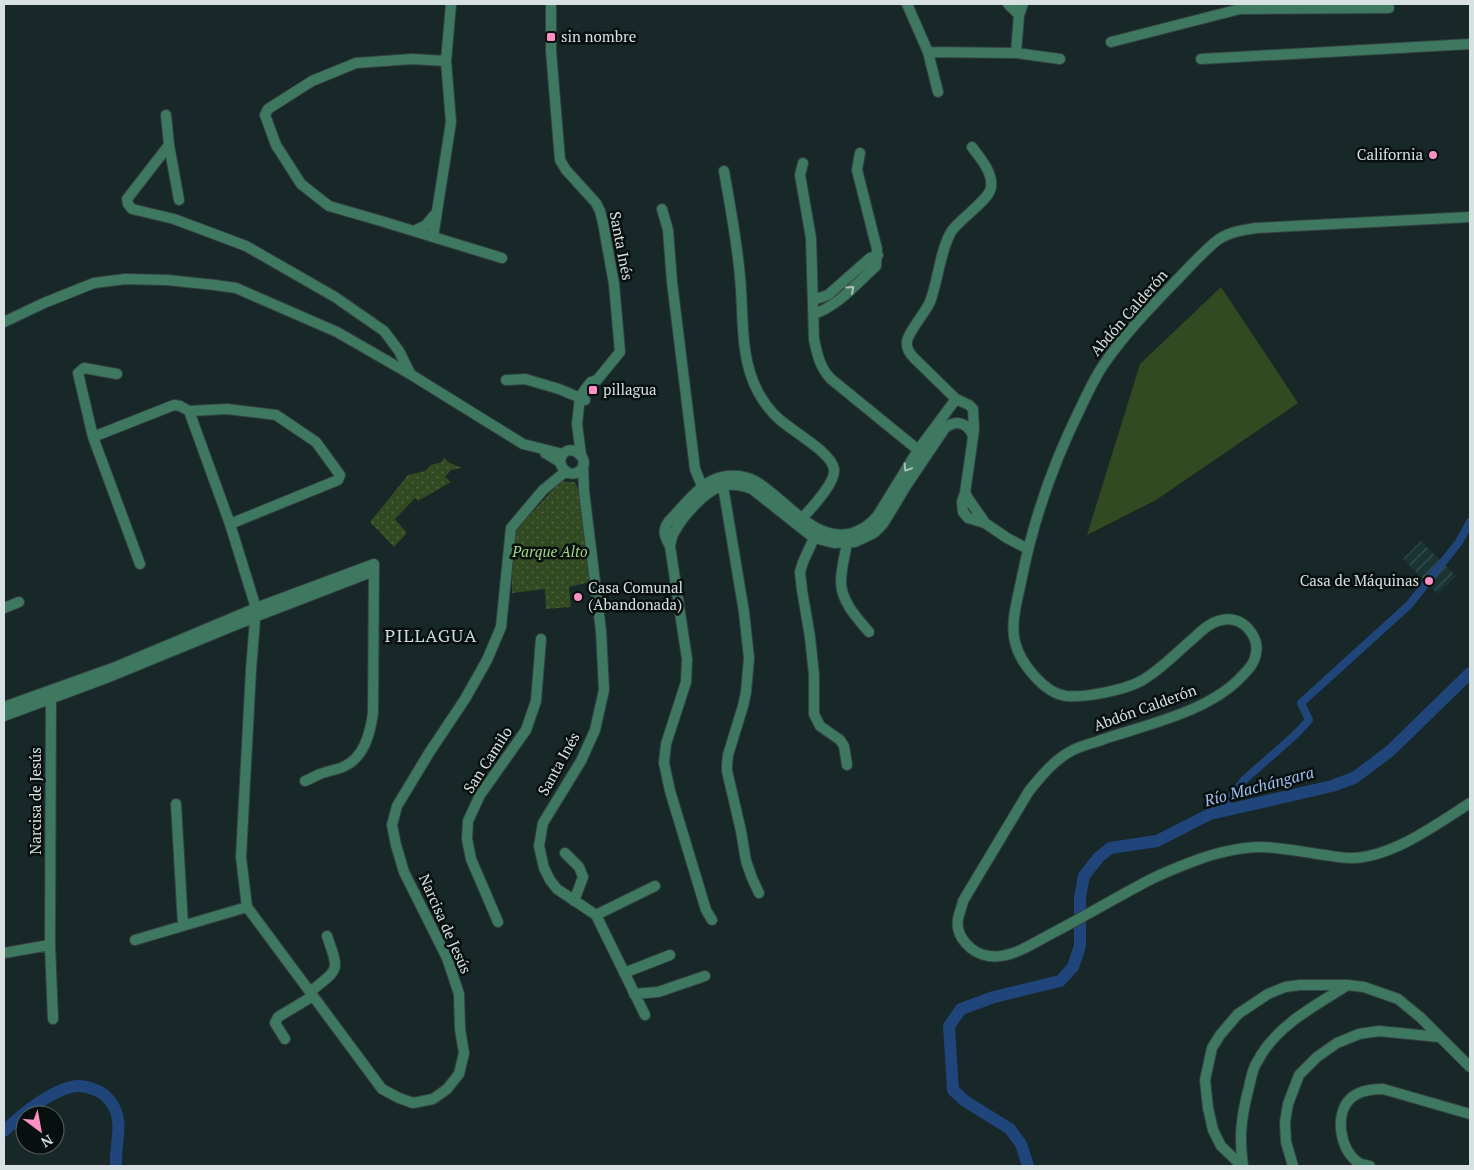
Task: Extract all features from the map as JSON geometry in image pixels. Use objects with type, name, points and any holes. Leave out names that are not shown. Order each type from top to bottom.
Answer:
[{"type":"street","points":[[433,237],[451,122],[446,61],[451,4]]},
{"type":"street","name":"Santa Inés","points":[[551,4],[551,51],[560,160],[566,170],[596,203],[604,223],[614,284],[620,352],[597,380],[591,382],[581,402],[577,424],[601,631],[604,690],[595,730],[581,761],[544,822],[538,846],[544,868],[557,889],[596,915]]},
{"type":"street","points":[[907,4],[928,52],[938,92]]},
{"type":"street","points":[[1008,4],[1019,15]]},
{"type":"street","points":[[1016,53],[1019,15],[1023,4]]},
{"type":"street","points":[[1111,42],[1240,6],[1389,8]]},
{"type":"street","points":[[1201,59],[1470,44]]},
{"type":"street","points":[[928,52],[1016,53],[1060,59]]},
{"type":"street","points":[[446,61],[412,59],[356,63],[312,81],[274,105],[265,115],[276,145],[301,184],[329,206],[502,258]]},
{"type":"street","points":[[166,115],[169,145],[179,200]]},
{"type":"street","points":[[169,145],[127,199],[132,209],[174,219],[246,246],[335,297],[384,331],[399,351],[410,374]]},
{"type":"street","points":[[972,147],[990,176],[992,187],[983,200],[959,221],[950,233],[930,302],[908,338],[909,352],[956,399],[973,409],[973,436],[962,502],[964,512],[968,518],[985,523],[1028,549]]},
{"type":"street","points":[[814,314],[834,304],[876,266],[878,255],[857,170],[860,153]]},
{"type":"street","points":[[803,163],[800,175],[811,238],[816,351],[825,372],[922,453]]},
{"type":"street","points":[[724,172],[738,251],[741,283],[741,317],[747,365],[758,392],[778,418],[828,457],[834,467],[830,483],[800,521]]},
{"type":"street","points":[[662,209],[668,230],[672,282],[695,469],[702,486]]},
{"type":"street","points":[[414,231],[426,225],[437,211]]},
{"type":"street","name":"Abdón Calderón","points":[[1470,217],[1256,228],[1232,233],[1218,240],[1162,296],[1115,350],[1095,378],[1069,430],[1050,479],[1028,549],[1014,620],[1015,642],[1020,654],[1041,684],[1064,696],[1114,690],[1140,681],[1163,665],[1210,624],[1223,620],[1235,620],[1255,637],[1257,645],[1256,655],[1250,667],[1236,684],[1220,695],[1183,713],[1074,749],[1042,774],[1029,790],[963,901],[958,920],[958,929],[961,936],[975,952],[1001,957],[1065,927],[1174,868],[1202,858],[1235,850],[1260,847],[1354,858],[1376,854],[1403,843],[1470,804]]},
{"type":"street","points":[[814,300],[828,295],[870,258],[878,255]]},
{"type":"street","points":[[4,322],[44,303],[94,283],[125,280],[167,280],[215,284],[236,288],[337,332],[410,374],[523,444],[538,449],[564,463],[576,473],[582,469],[582,460],[576,451],[564,463]]},
{"type":"street","points":[[117,374],[84,368],[78,372],[93,437],[140,564]]},
{"type":"street","points":[[506,380],[525,379],[559,389],[581,402]]},
{"type":"street","points":[[712,920],[703,901],[670,791],[664,763],[666,744],[686,682],[687,659],[670,546],[664,533],[666,525],[702,486],[719,478],[730,476],[744,477],[756,482],[800,521],[814,538],[834,543],[847,543],[867,538],[879,529],[922,453],[956,399]]},
{"type":"street","points":[[93,437],[174,405],[189,411],[227,410],[276,415],[316,442],[340,476],[338,480],[230,524]]},
{"type":"street","points":[[189,411],[230,524],[256,613]]},
{"type":"street","points":[[670,546],[676,529],[694,506],[715,489],[735,484],[752,490],[800,521],[819,530],[836,535],[846,535],[871,524],[922,453],[945,428],[951,424],[963,424],[973,436]]},
{"type":"street","name":"Santa Inés","points":[[564,463],[578,434]]},
{"type":"street","points":[[564,463],[584,491]]},
{"type":"street","name":"Narcisa de Jesús","points":[[256,613],[241,857],[247,907],[382,1089],[413,1103],[432,1099],[447,1089],[459,1074],[464,1053],[460,1029],[458,994],[446,958],[404,872],[392,825],[397,806],[465,699],[501,627],[512,528],[543,490],[550,477],[564,463]]},
{"type":"street","points":[[723,486],[744,612],[749,658],[745,699],[727,764],[746,861],[759,893]]},
{"type":"street","points":[[814,538],[800,572],[814,675],[814,714],[820,726],[840,740],[844,746],[847,766]]},
{"type":"street","points":[[847,543],[841,581],[842,593],[854,614],[869,632]]},
{"type":"street","points":[[4,716],[51,695],[256,613],[374,568],[373,713],[366,745],[344,767],[320,774],[305,781]]},
{"type":"street","points":[[4,608],[19,602]]},
{"type":"street","name":"San Camilo","points":[[498,922],[471,859],[467,839],[468,821],[480,795],[526,730],[536,701],[541,639]]},
{"type":"street","points":[[4,707],[51,695]]},
{"type":"street","name":"Narcisa de Jesús","points":[[51,695],[50,945],[53,1019]]},
{"type":"street","points":[[176,804],[183,925]]},
{"type":"street","points":[[565,853],[579,867],[583,877],[574,901]]},
{"type":"street","points":[[644,1015],[596,915],[655,886]]},
{"type":"street","points":[[135,940],[247,907]]},
{"type":"street","points":[[285,1039],[275,1022],[278,1017],[311,994],[333,973],[336,962],[327,936]]},
{"type":"street","points":[[4,953],[50,945]]},
{"type":"street","points":[[624,973],[670,955]]},
{"type":"street","points":[[634,994],[658,992],[705,976]]},
{"type":"street","points":[[1242,1166],[1221,1146],[1213,1130],[1205,1080],[1212,1048],[1220,1035],[1238,1014],[1268,994],[1285,987],[1300,984],[1347,985],[1364,987],[1398,999],[1420,1017],[1470,1067]]},
{"type":"street","points":[[1242,1166],[1240,1146],[1244,1105],[1254,1068],[1265,1049],[1293,1020],[1347,985]]},
{"type":"street","points":[[1293,1166],[1286,1142],[1285,1122],[1288,1104],[1299,1075],[1317,1057],[1337,1043],[1359,1034],[1379,1031],[1439,1037]]},
{"type":"street","points":[[1370,1166],[1359,1163],[1351,1156],[1341,1135],[1341,1121],[1345,1105],[1350,1098],[1360,1092],[1370,1089],[1382,1089],[1470,1114]]},
{"type":"shaded area","points":[[1421,541],[1456,576],[1438,594],[1403,559]]},
{"type":"green space","points":[[1221,287],[1298,403],[1156,500],[1087,535],[1140,364]]},
{"type":"green space","points":[[444,457],[448,462],[462,468],[451,470],[445,477],[451,482],[418,501],[415,498],[395,519],[407,533],[394,547],[370,522],[408,475],[425,471],[431,465],[442,462]]},
{"type":"green space","name":"Parque Alto","points":[[561,481],[575,482],[579,492],[590,582],[569,587],[571,607],[546,609],[545,589],[512,593],[512,566],[516,530]]},
{"type":"waterway","points":[[1220,812],[1244,780],[1295,735],[1309,720],[1301,703],[1409,605],[1459,542],[1470,522]]},
{"type":"waterway","name":"Río Machángara","points":[[1028,1166],[1021,1144],[1010,1129],[965,1101],[953,1090],[949,1026],[961,1009],[994,997],[1060,981],[1073,967],[1080,946],[1080,897],[1084,876],[1098,858],[1110,848],[1157,841],[1210,814],[1332,786],[1354,778],[1390,751],[1470,673]]},
{"type":"waterway","points":[[4,1131],[53,1094],[75,1086],[90,1088],[106,1097],[116,1112],[118,1125],[116,1166]]},
{"type":"place","name":"sin nombre","points":[[551,37]]},
{"type":"place","name":"California","points":[[1433,155]]},
{"type":"place","name":"pillagua","points":[[593,390]]},
{"type":"place","name":"Casa de Máquinas","points":[[1429,581]]},
{"type":"place","name":"Casa Comunal (Abandonada)","points":[[578,597]]},
{"type":"district","name":"PILLAGUA","points":[[431,636]]}]
